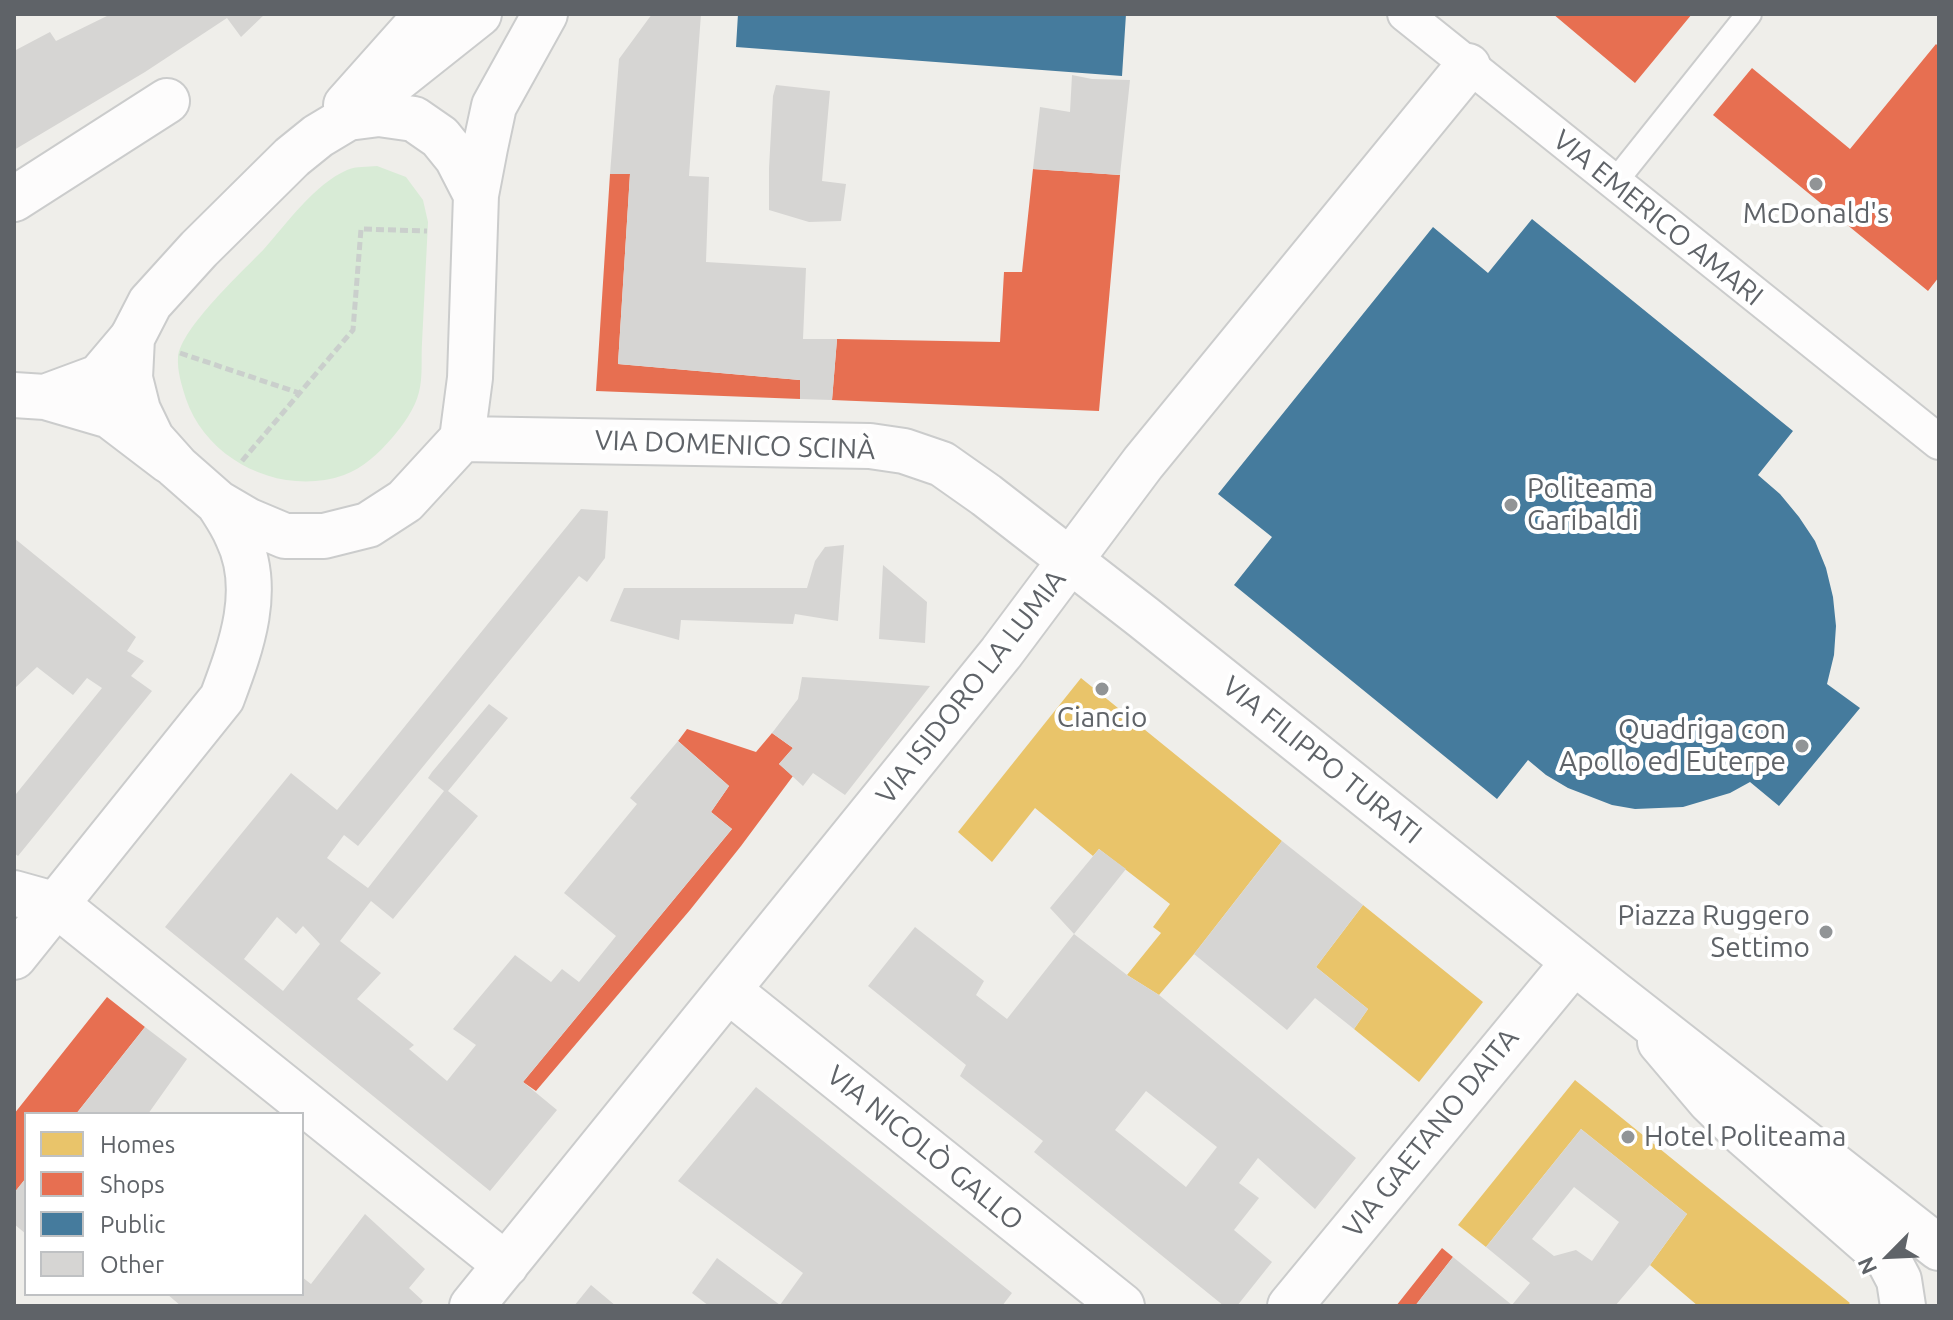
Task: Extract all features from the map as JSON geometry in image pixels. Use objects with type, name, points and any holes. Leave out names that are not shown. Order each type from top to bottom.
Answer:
[{"type":"street","points":[[333,127],[427,14]]},
{"type":"street","points":[[29,396],[99,377],[132,338],[150,303],[199,249],[292,157],[479,14]]},
{"type":"street","points":[[29,396],[110,416],[218,503],[247,520],[285,536],[324,536],[368,525],[405,501],[462,439],[470,378],[476,195],[494,106],[545,14]]},
{"type":"street","name":"VIA EMERICO AMARI","points":[[1405,14],[1939,442]]},
{"type":"street","name":"VIA ISIDORO LA LUMIA","points":[[472,1306],[1001,653],[1143,463],[1468,66]]},
{"type":"street","points":[[14,199],[167,101]]},
{"type":"street","points":[[333,127],[379,114],[414,119],[440,137],[457,158],[476,195]]},
{"type":"street","points":[[132,338],[130,378],[138,410],[152,439],[177,467]]},
{"type":"street","name":"VIA DOMENICO SCINÀ","points":[[462,439],[870,446],[904,451],[942,464],[1070,559]]},
{"type":"street","points":[[14,957],[222,698],[239,651],[249,607],[248,567],[238,537],[218,503]]},
{"type":"street","name":"VIA FILIPPO TURATI","points":[[1070,559],[1574,962]]},
{"type":"street","points":[[14,893],[57,905],[506,1265]]},
{"type":"street","points":[[1574,962],[1939,1248]]},
{"type":"street","name":"VIA GAETANO DAITA","points":[[1290,1306],[1574,962]]},
{"type":"street","name":"VIA NICOLÒ GALLO","points":[[728,990],[1122,1306]]},
{"type":"street","points":[[1637,1011],[1710,1101],[1764,1153],[1889,1261],[1899,1280],[1903,1306]]},
{"type":"lane","points":[[1614,183],[1749,14]]},
{"type":"path","points":[[242,461],[353,330],[361,229],[427,231]]},
{"type":"path","points":[[179,353],[299,393]]},
{"type":"green space","points":[[377,166],[406,177],[423,200],[428,222],[421,380],[415,405],[382,449],[351,472],[320,481],[272,477],[229,456],[196,421],[179,373],[178,357],[182,345],[214,300],[313,194],[347,170]]},
{"type":"building: Homes","points":[[1081,678],[1282,841],[1159,995],[1127,975],[1161,933],[1153,927],[1170,904],[1099,849],[1093,856],[1035,808],[992,862],[958,832]]},
{"type":"building: Homes","points":[[1363,905],[1483,1002],[1419,1082],[1354,1029],[1368,1009],[1316,967]]},
{"type":"building: Homes","points":[[1575,1080],[1850,1303],[1847,1306],[1698,1306],[1650,1265],[1687,1214],[1581,1129],[1486,1247],[1458,1225]]},
{"type":"building: Shops","points":[[1553,14],[1692,14],[1635,83]]},
{"type":"building: Shops","points":[[1936,44],[1939,47],[1939,277],[1928,291],[1713,115],[1752,68],[1850,149]]},
{"type":"building: Shops","points":[[1033,169],[1120,175],[1099,411],[832,400],[837,339],[1000,342],[1004,272],[1022,272]]},
{"type":"building: Shops","points":[[610,174],[630,174],[618,364],[800,380],[800,399],[596,391]]},
{"type":"building: Shops","points":[[687,729],[756,752],[772,733],[793,748],[779,764],[793,776],[690,910],[536,1091],[523,1082],[732,829],[711,812],[729,786],[678,741]]},
{"type":"building: Shops","points":[[107,997],[145,1027],[78,1112],[24,1112],[24,1180],[14,1193],[14,1114]]},
{"type":"building: Shops","points":[[1442,1248],[1453,1257],[1415,1306],[1396,1306]]},
{"type":"building: Public","points":[[738,14],[1126,14],[1122,76],[736,47]]},
{"type":"building: Public","name":"Politeama Garibaldi","points":[[1532,219],[1793,431],[1758,475],[1780,494],[1815,541],[1826,568],[1836,626],[1834,655],[1827,684],[1860,708],[1779,806],[1750,782],[1730,793],[1683,807],[1635,809],[1612,805],[1568,788],[1528,760],[1497,799],[1234,585],[1272,537],[1218,494],[1433,227],[1488,273]]},
{"type":"building: Other","points":[[111,14],[265,14],[241,37],[227,18],[145,72],[14,150],[14,51],[50,32],[56,41]]},
{"type":"building: Other","points":[[652,14],[701,14],[689,176],[709,177],[706,262],[806,268],[803,339],[837,339],[832,400],[800,399],[800,380],[618,364],[630,174],[610,174],[619,59]]},
{"type":"building: Other","points":[[1072,75],[1130,80],[1120,175],[1033,169],[1040,107],[1070,112]]},
{"type":"building: Other","points":[[776,85],[830,91],[822,181],[846,184],[841,221],[809,222],[769,210]]},
{"type":"building: Other","points":[[581,509],[608,511],[605,558],[587,582],[579,576],[358,846],[344,835],[327,858],[368,888],[444,791],[428,778],[432,772],[489,704],[508,718],[448,791],[478,816],[393,919],[371,901],[340,941],[381,973],[357,999],[414,1045],[409,1049],[447,1081],[476,1045],[453,1029],[515,955],[551,982],[562,969],[579,982],[616,936],[564,893],[637,804],[630,798],[678,741],[729,786],[711,812],[732,829],[523,1082],[557,1110],[490,1191],[165,927],[291,773],[337,810]],"holes":[[[277,917],[296,934],[303,926],[320,944],[283,991],[244,959]]]},
{"type":"building: Other","points":[[14,538],[136,637],[127,651],[144,661],[131,676],[152,691],[18,856],[14,853],[14,793],[102,688],[87,678],[73,695],[37,667],[14,689]]},
{"type":"building: Other","points":[[844,545],[838,621],[795,614],[793,624],[681,620],[679,640],[610,621],[624,588],[807,588],[815,561],[825,547]]},
{"type":"building: Other","points":[[883,565],[927,602],[925,643],[879,639]]},
{"type":"building: Other","points":[[802,677],[930,686],[845,795],[813,773],[803,786],[779,764],[793,748],[772,733],[798,699]]},
{"type":"building: Other","points":[[1282,841],[1363,905],[1316,967],[1368,1009],[1354,1029],[1315,998],[1287,1030],[1194,954]]},
{"type":"building: Other","points":[[1099,849],[1126,869],[1074,934],[1050,908]]},
{"type":"building: Other","points":[[915,927],[984,981],[976,995],[1007,1019],[1074,934],[1127,975],[1159,995],[1356,1158],[1315,1209],[1258,1158],[1239,1183],[1259,1198],[1234,1230],[1272,1262],[1237,1306],[1224,1306],[1034,1152],[1043,1141],[960,1076],[966,1065],[868,986]],"holes":[[[1146,1091],[1217,1147],[1186,1187],[1115,1130]]]},
{"type":"building: Other","points":[[145,1027],[187,1059],[149,1112],[78,1112]]},
{"type":"building: Other","points":[[756,1087],[1012,1293],[1002,1306],[709,1306],[692,1293],[717,1258],[780,1305],[803,1273],[678,1181]]},
{"type":"building: Other","points":[[1581,1129],[1687,1214],[1615,1306],[1415,1306],[1453,1257],[1512,1305],[1530,1283],[1486,1247]],"holes":[[[1574,1187],[1619,1222],[1592,1261],[1576,1250],[1554,1256],[1532,1239]]]},
{"type":"building: Other","points":[[24,1180],[24,1232],[14,1224],[14,1193]]},
{"type":"building: Other","points":[[365,1214],[425,1269],[409,1288],[423,1301],[419,1306],[181,1306],[169,1296],[304,1296],[304,1279],[311,1284]]},
{"type":"building: Other","points":[[591,1285],[616,1306],[574,1306]]},
{"type":"place","name":"McDonald's","points":[[1816,184]]},
{"type":"place","name":"Politeama Garibaldi","points":[[1511,505]]},
{"type":"place","name":"Ciancio","points":[[1102,689]]},
{"type":"place","name":"Quadriga con Apollo ed Euterpe","points":[[1802,746]]},
{"type":"place","name":"Piazza Ruggero Settimo","points":[[1826,932]]},
{"type":"place","name":"Hotel Politeama","points":[[1628,1137]]}]
